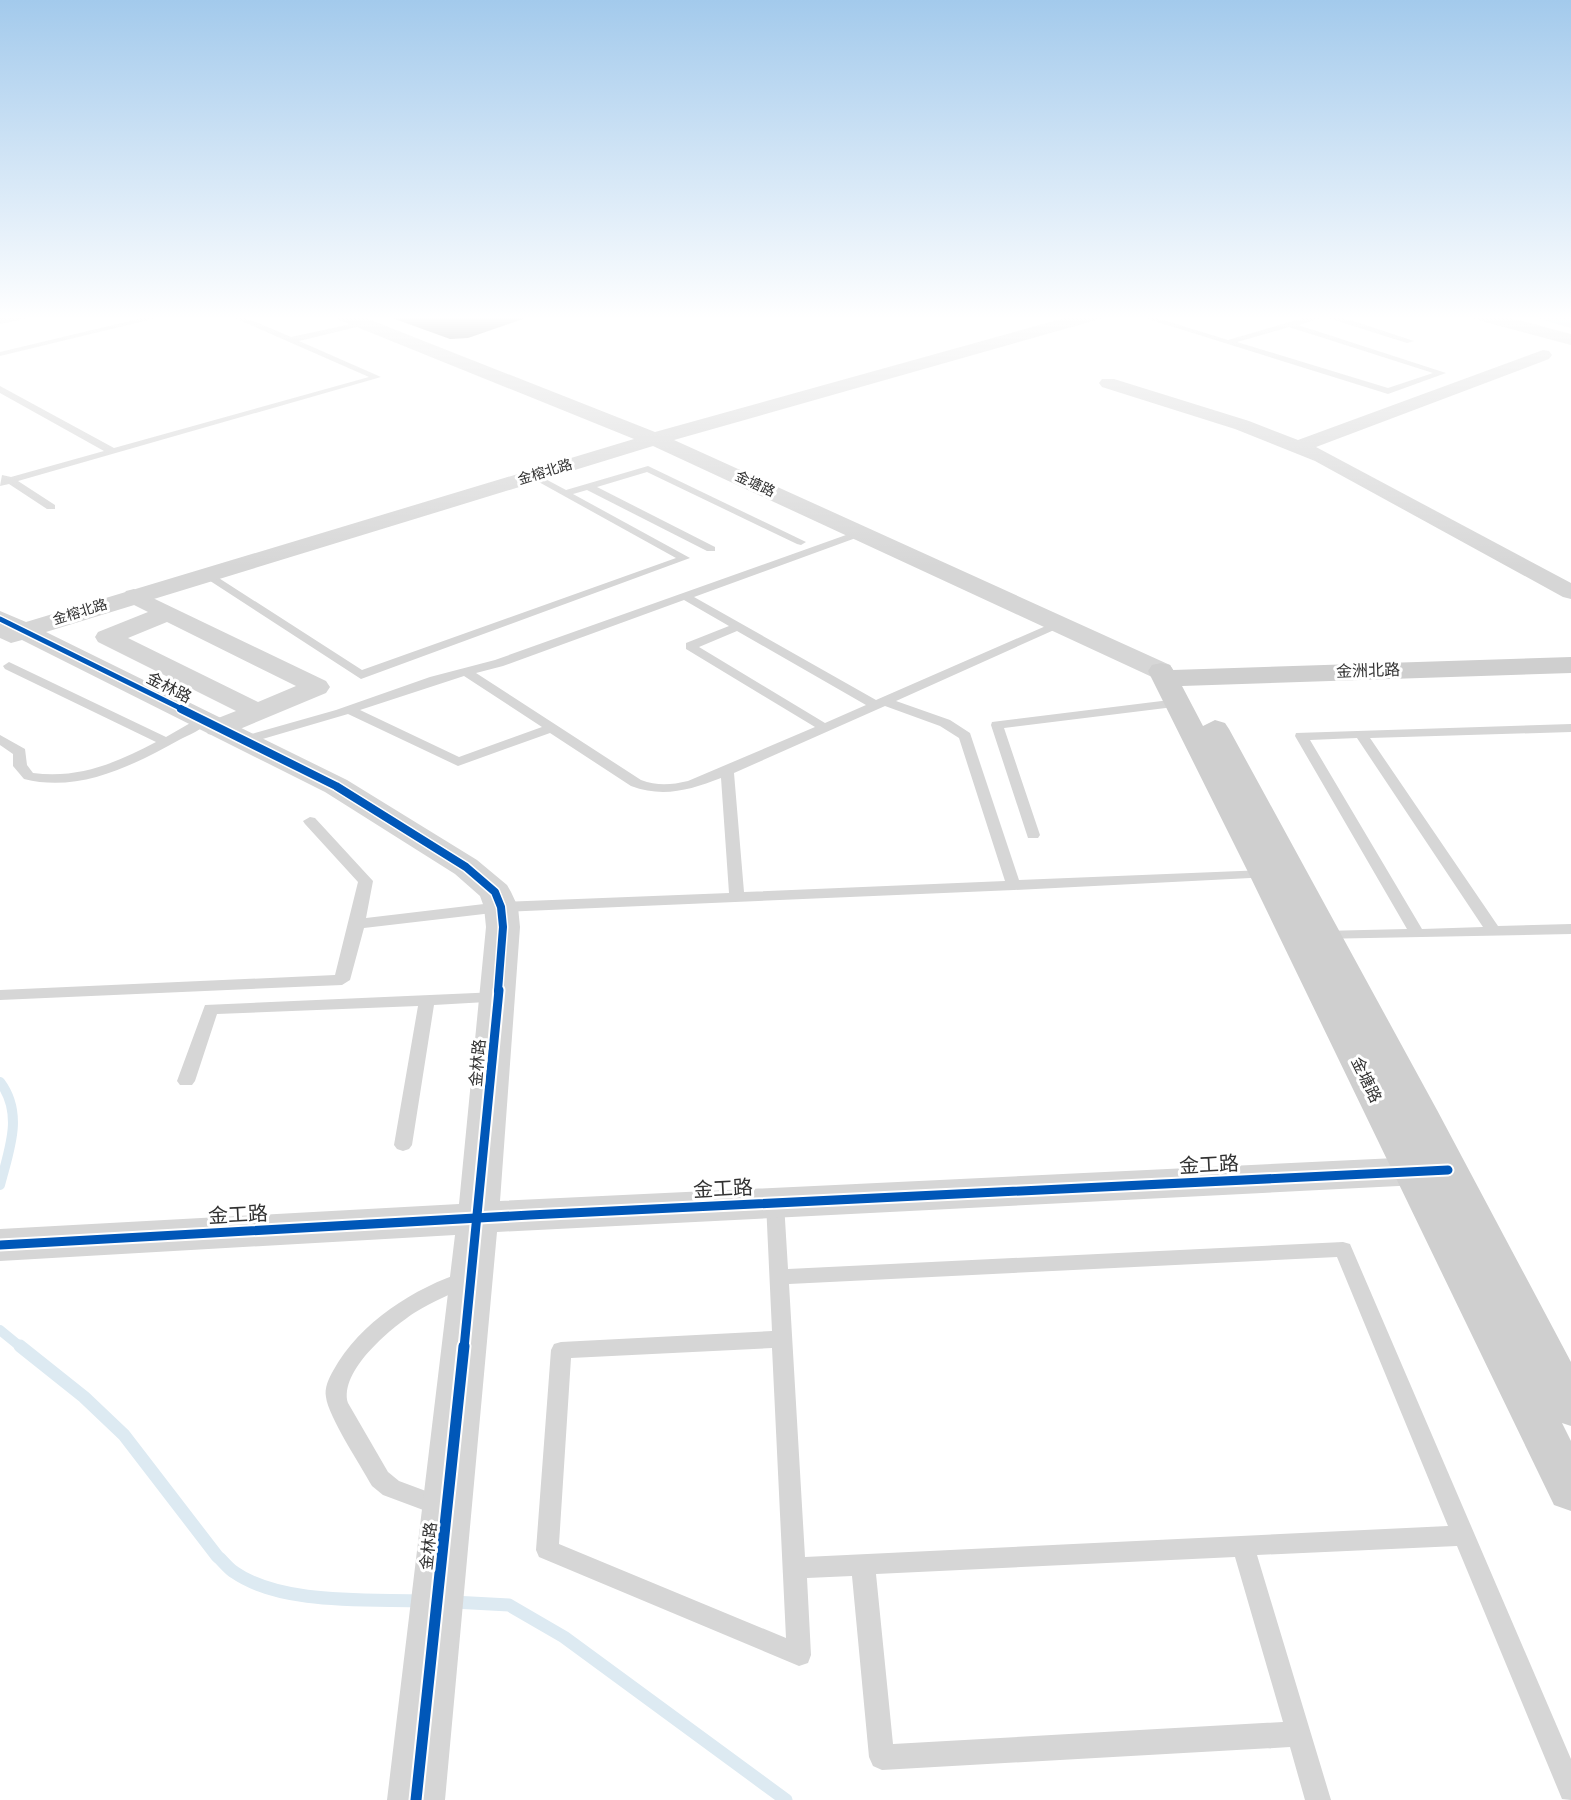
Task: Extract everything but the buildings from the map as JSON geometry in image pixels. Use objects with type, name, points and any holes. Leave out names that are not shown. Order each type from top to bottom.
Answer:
[{"type":"main road","name":"金洲北路","points":[[1173,684],[1571,665]]},
{"type":"main road","name":"金洲北路","points":[[1173,684],[1571,675]]},
{"type":"main road","name":"金塘路","points":[[1173,684],[1265,874],[1310,936]]},
{"type":"main road","name":"金塘路","points":[[1173,684],[1310,936],[1430,1171],[1571,1490]]},
{"type":"main road","name":"金塘路","points":[[1430,1171],[1571,1407]]},
{"type":"street","name":"金塘路","points":[[554,399],[654,439],[1059,624],[1173,684]]},
{"type":"street","name":"金榕北路","points":[[8,630],[207,575],[654,439],[796,399]]},
{"type":"street","points":[[1158,399],[1299,447],[1343,466],[1571,592]]},
{"type":"street","points":[[1299,447],[1426,399]]},
{"type":"street","points":[[134,596],[317,687],[231,725],[107,637],[168,613]]},
{"type":"street","name":"金林路","points":[[8,630],[231,725],[336,786],[466,867],[495,892],[501,908],[503,927],[498,997],[477,1218],[416,1800]]},
{"type":"street","name":"金工路","points":[[11,1244],[477,1218],[1430,1171]]},
{"type":"lane","points":[[18,399],[112,452]]},
{"type":"lane","points":[[0,483],[299,399]]},
{"type":"lane","points":[[565,493],[636,471],[652,470],[801,542]]},
{"type":"lane","points":[[0,474],[51,507]]},
{"type":"lane","points":[[207,575],[361,675],[685,558],[533,476]]},
{"type":"lane","points":[[588,486],[711,549]]},
{"type":"lane","points":[[0,739],[20,752],[20,766],[29,776],[49,779],[80,777],[110,768],[166,742],[231,725],[349,710],[434,680],[499,663],[860,533]]},
{"type":"lane","points":[[684,596],[880,703],[945,723],[965,736],[1014,886]]},
{"type":"lane","points":[[466,672],[645,788],[673,790],[727,771],[1059,624]]},
{"type":"lane","points":[[738,627],[690,646],[825,728]]},
{"type":"lane","points":[[9,666],[166,742]]},
{"type":"lane","points":[[1033,835],[997,725],[1173,684]]},
{"type":"lane","points":[[349,710],[458,762],[551,728]]},
{"type":"lane","points":[[1418,933],[1300,736],[1571,728]]},
{"type":"lane","points":[[1361,734],[1493,931]]},
{"type":"lane","points":[[727,771],[736,898]]},
{"type":"lane","points":[[0,995],[342,980],[366,881],[310,821]]},
{"type":"lane","points":[[357,924],[501,908],[1265,874]]},
{"type":"lane","points":[[1310,936],[1571,929]]},
{"type":"lane","points":[[186,1081],[211,1009],[498,997]]},
{"type":"lane","points":[[403,1145],[427,1000]]},
{"type":"lane","points":[[775,1203],[799,1655],[547,1550],[561,1350],[782,1339]]},
{"type":"lane","points":[[778,1277],[1343,1249],[1571,1790]]},
{"type":"lane","points":[[446,1513],[391,1488],[380,1479],[338,1404],[335,1393],[346,1367],[386,1324],[420,1300],[471,1277]]},
{"type":"lane","points":[[794,1568],[1464,1535]]},
{"type":"lane","points":[[1243,1546],[1318,1800]]},
{"type":"lane","points":[[863,1565],[882,1757],[1298,1734]]},
{"type":"waterway","points":[[0,1082],[7,1094],[13,1119],[10,1145],[0,1185]]},
{"type":"waterway","points":[[0,1330],[22,1348]]},
{"type":"waterway","points":[[20,1346],[84,1397],[124,1435],[217,1556],[234,1572],[253,1583],[300,1595],[351,1600],[422,1601]]},
{"type":"waterway","points":[[453,1602],[509,1605],[564,1637],[786,1800]]},
{"type":"cycle path","points":[[0,619],[336,786],[466,867],[495,892],[501,907],[503,927],[498,997],[478,1218],[416,1800]]},
{"type":"cycle path","points":[[0,1245],[530,1215],[1448,1170]]}]
